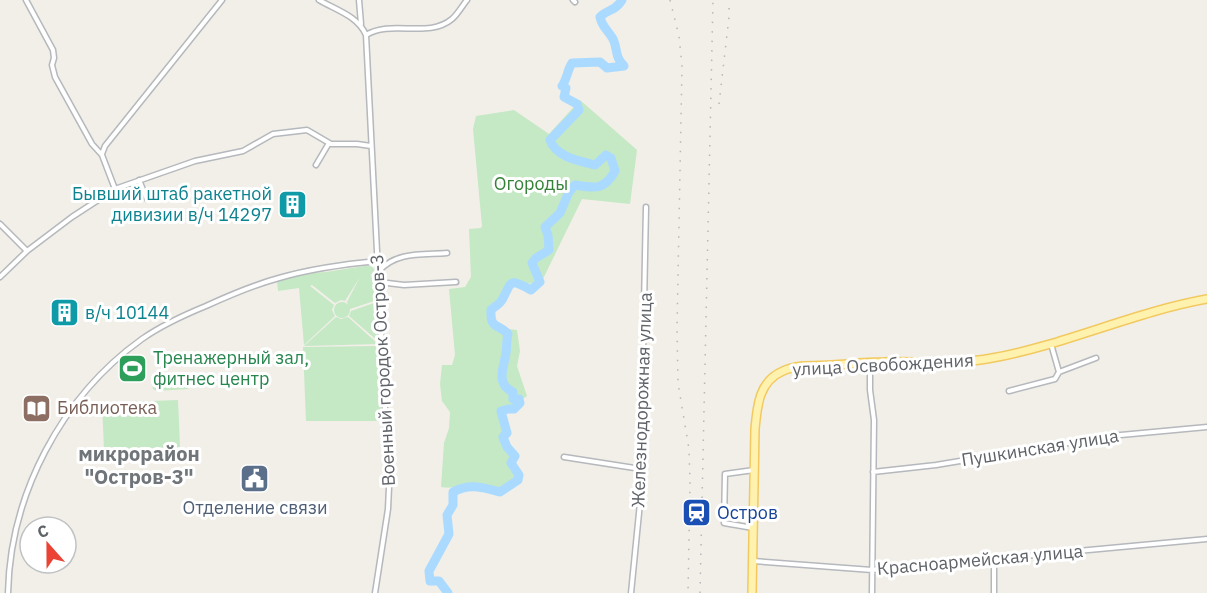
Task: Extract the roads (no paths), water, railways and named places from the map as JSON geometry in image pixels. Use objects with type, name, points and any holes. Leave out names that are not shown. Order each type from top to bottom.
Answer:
[{"type":"main road","name":"улица Освобождения","points":[[752,593],[755,429],[758,402],[772,376],[790,368],[870,362],[990,359],[1051,344],[1174,306],[1207,299]]},
{"type":"street","points":[[26,0],[53,50],[52,65],[63,95],[92,144],[102,155],[115,189]]},
{"type":"street","points":[[102,155],[105,146],[222,0]]},
{"type":"street","points":[[319,0],[362,24]]},
{"type":"street","name":"Военный городок Остров-3","points":[[359,0],[366,35],[389,487],[388,509],[375,593]]},
{"type":"street","points":[[366,35],[389,29],[436,27],[452,19],[466,0]]},
{"type":"street","points":[[0,277],[27,251],[72,217],[115,189],[139,180],[195,161],[243,151],[273,134],[307,130],[329,143],[371,146]]},
{"type":"street","points":[[315,165],[329,143]]},
{"type":"street","points":[[139,180],[147,200]]},
{"type":"street","name":"Железнодорожная улица","points":[[631,593],[641,469],[646,207]]},
{"type":"street","points":[[0,224],[27,251]]},
{"type":"street","points":[[378,271],[384,264],[402,256],[447,253]]},
{"type":"street","points":[[8,593],[11,549],[17,519],[38,466],[73,407],[118,360],[141,340],[168,322],[249,287],[280,277],[378,261]]},
{"type":"street","points":[[379,282],[387,281],[392,285],[456,282]]},
{"type":"street","points":[[1051,344],[1059,372]]},
{"type":"street","points":[[1009,392],[1055,379],[1059,372],[1096,358]]},
{"type":"street","points":[[870,362],[870,390],[874,420],[872,593]]},
{"type":"street","name":"Пушкинская улица","points":[[873,472],[936,465],[1110,436],[1207,427]]},
{"type":"street","points":[[564,457],[641,469]]},
{"type":"street","points":[[753,528],[724,523],[725,474],[754,470]]},
{"type":"street","name":"Красноармейская улица","points":[[753,561],[872,570],[1207,539]]},
{"type":"street","points":[[994,560],[994,593]]},
{"type":"waterway","points":[[448,593],[439,581],[430,581],[429,571],[449,534],[447,515],[453,505],[453,492],[470,487],[481,487],[500,492],[518,480],[519,475],[511,463],[515,456],[507,447],[503,437],[507,433],[501,411],[514,409],[520,403],[519,399],[513,399],[513,392],[507,389],[502,380],[508,334],[493,323],[491,310],[501,301],[512,283],[531,290],[540,282],[532,263],[549,250],[545,227],[560,213],[569,192],[575,185],[598,187],[607,182],[615,171],[611,158],[606,155],[595,165],[582,162],[557,151],[550,140],[579,110],[577,104],[564,97],[566,88],[562,86],[572,63],[600,62],[607,68],[624,66],[619,59],[613,39],[600,17],[617,7],[622,0]]},
{"type":"railway","points":[[670,0],[679,36],[682,66],[677,329],[678,383],[689,449],[688,593]]},
{"type":"railway","points":[[700,593],[713,0]]},
{"type":"railway","points":[[719,104],[729,0]]},
{"type":"place","name":"Бывший штаб ракетной дивизии в/ч 14297","points":[[293,204]]},
{"type":"place","name":"в/ч 10144","points":[[64,313]]},
{"type":"place","name":"Тренажерный зал, фитнес центр","points":[[132,368]]},
{"type":"place","name":"Библиотека","points":[[36,408]]},
{"type":"place","name":"Отделение связи","points":[[255,479]]},
{"type":"place","name":"Остров","points":[[696,513]]},
{"type":"district","name":"микрорайон \"Остров-3\"","points":[[139,466]]},
{"type":"park label","name":"Огороды","points":[[531,184]]}]
